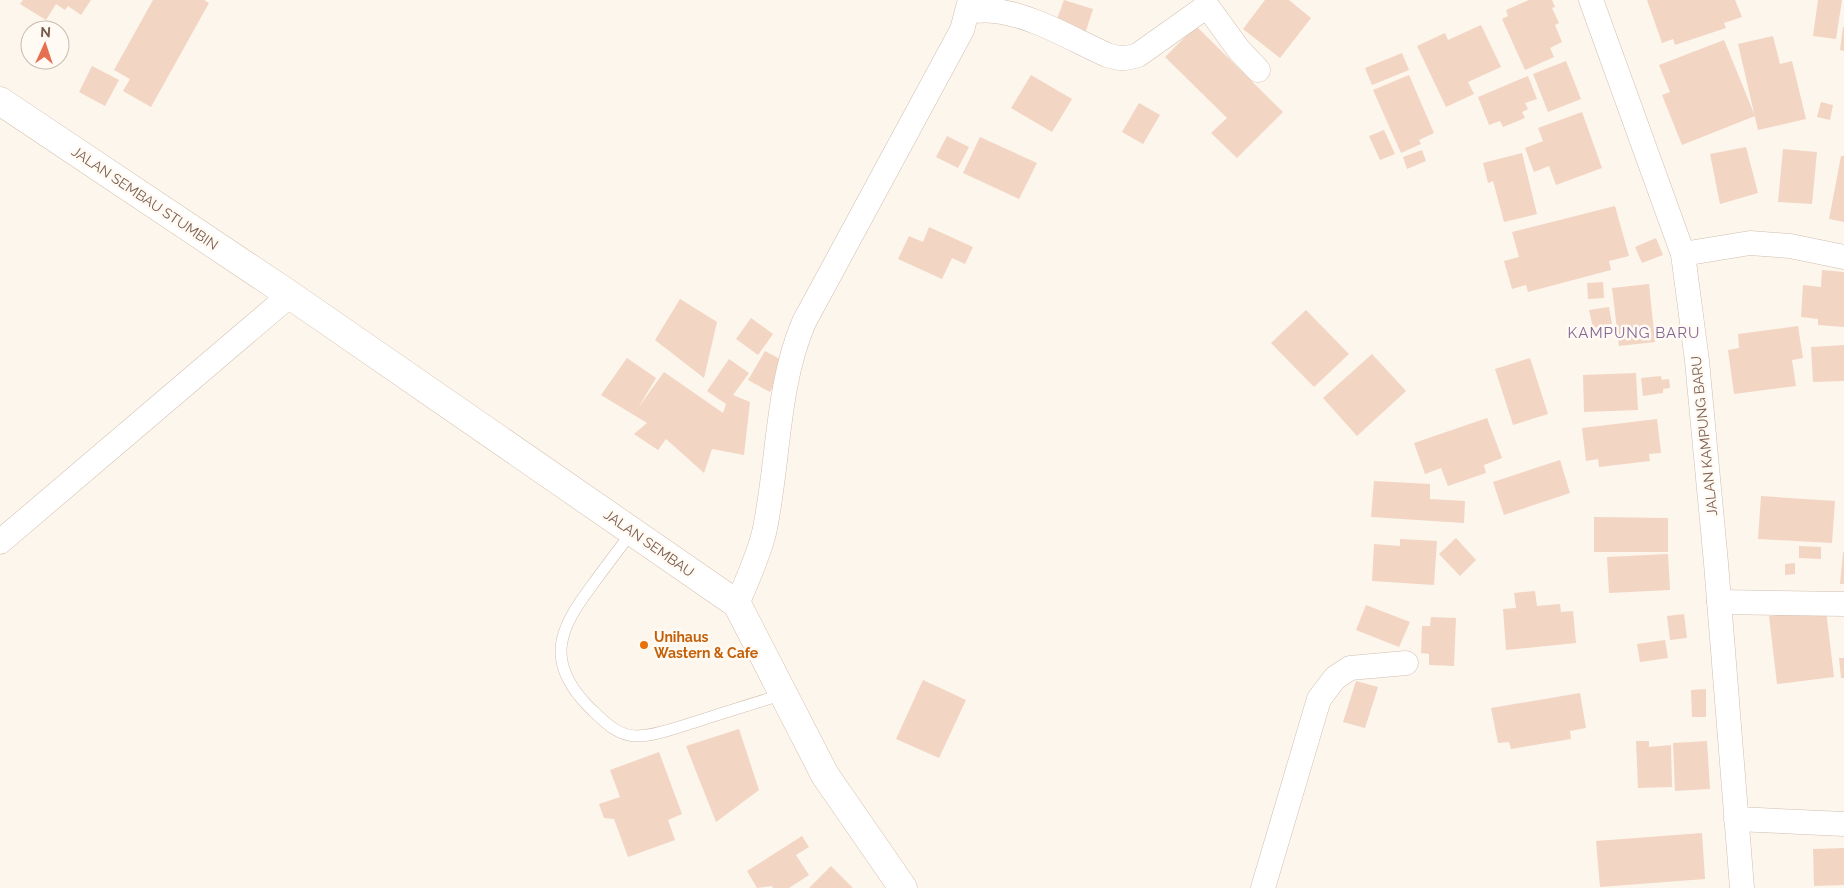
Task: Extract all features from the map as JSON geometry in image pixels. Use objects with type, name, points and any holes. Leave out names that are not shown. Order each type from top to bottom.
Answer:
[{"type":"main road","name":"JALAN SEMBAU STUMBIN","points":[[0,101],[290,295]]},
{"type":"main road","name":"JALAN SEMBAU","points":[[290,295],[737,604],[825,775],[904,888]]},
{"type":"street","name":"JALAN KAMPUNG BARU","points":[[1591,0],[1683,254],[1697,360],[1742,888]]},
{"type":"street","points":[[737,604],[764,534],[779,426],[796,339],[962,30],[969,6],[1010,14],[1034,22],[1118,59],[1138,55],[1204,3],[1238,50],[1258,70]]},
{"type":"street","points":[[1683,254],[1750,243],[1790,246],[1844,257]]},
{"type":"street","points":[[0,542],[290,295]]},
{"type":"street","points":[[1719,602],[1844,604]]},
{"type":"street","points":[[1263,888],[1320,699],[1335,678],[1350,668],[1406,663]]},
{"type":"street","points":[[1736,819],[1844,824]]},
{"type":"lane","points":[[632,532],[574,609],[565,629],[561,643],[561,660],[566,676],[578,696],[606,724],[620,733],[636,736],[663,732],[783,694]]},
{"type":"building","points":[[23,0],[91,0],[81,15],[68,6],[65,10],[56,4],[46,20],[20,4]]},
{"type":"building","points":[[153,0],[204,0],[209,3],[151,107],[123,91],[130,79],[114,70]]},
{"type":"building","points":[[1064,0],[1093,9],[1084,37],[1054,27]]},
{"type":"building","points":[[1265,0],[1289,0],[1311,18],[1280,58],[1243,29]]},
{"type":"building","points":[[1529,0],[1552,0],[1555,7],[1552,8],[1559,23],[1555,25],[1562,42],[1550,48],[1554,57],[1525,70],[1502,19],[1508,16],[1506,10]]},
{"type":"building","points":[[1647,0],[1735,0],[1742,17],[1724,23],[1726,28],[1675,45],[1673,39],[1662,43]]},
{"type":"building","points":[[1818,0],[1842,0],[1836,39],[1813,36]]},
{"type":"building","points":[[1481,25],[1501,67],[1468,82],[1474,94],[1446,107],[1417,46],[1445,33],[1448,40]]},
{"type":"building","points":[[1196,26],[1283,112],[1237,158],[1211,133],[1227,118],[1165,57]]},
{"type":"building","points":[[1844,27],[1844,51],[1840,50]]},
{"type":"building","points":[[1773,36],[1780,64],[1792,61],[1806,119],[1758,130],[1738,44]]},
{"type":"building","points":[[1724,40],[1755,116],[1682,145],[1662,95],[1670,92],[1659,65]]},
{"type":"building","points":[[1402,53],[1409,70],[1372,85],[1365,68]]},
{"type":"building","points":[[1566,61],[1581,99],[1548,112],[1533,74]]},
{"type":"building","points":[[92,66],[119,80],[105,106],[79,92]]},
{"type":"building","points":[[1031,75],[1072,99],[1052,132],[1011,108]]},
{"type":"building","points":[[1409,75],[1434,133],[1419,140],[1421,144],[1401,153],[1373,90]]},
{"type":"building","points":[[1528,76],[1537,99],[1525,103],[1528,109],[1522,112],[1525,118],[1503,127],[1500,121],[1489,125],[1478,97]]},
{"type":"building","points":[[1821,102],[1833,105],[1830,120],[1817,117]]},
{"type":"building","points":[[1139,103],[1160,115],[1143,144],[1122,132]]},
{"type":"building","points":[[1582,112],[1602,168],[1556,185],[1549,166],[1534,172],[1525,148],[1543,141],[1538,128]]},
{"type":"building","points":[[1384,130],[1395,154],[1380,160],[1369,136]]},
{"type":"building","points":[[947,136],[969,147],[958,168],[936,157]]},
{"type":"building","points":[[980,137],[1037,163],[1019,199],[963,173]]},
{"type":"building","points":[[1746,147],[1758,193],[1720,204],[1710,154]]},
{"type":"building","points":[[1783,149],[1817,152],[1812,204],[1778,202]]},
{"type":"building","points":[[1422,150],[1426,161],[1407,169],[1403,157]]},
{"type":"building","points":[[1522,153],[1537,214],[1504,222],[1493,181],[1488,183],[1483,163]]},
{"type":"building","points":[[1841,156],[1844,156],[1844,222],[1829,219]]},
{"type":"building","points":[[1615,206],[1629,256],[1609,261],[1611,270],[1528,292],[1526,285],[1512,289],[1504,261],[1519,257],[1512,232]]},
{"type":"building","points":[[929,227],[973,247],[965,264],[952,258],[942,279],[898,259],[909,236],[923,242]]},
{"type":"building","points":[[1656,238],[1663,255],[1642,263],[1635,247]]},
{"type":"building","points":[[1822,270],[1844,272],[1844,327],[1818,325],[1818,319],[1801,317],[1803,285],[1821,287]]},
{"type":"building","points":[[1603,282],[1604,298],[1588,299],[1587,283]]},
{"type":"building","points":[[1649,284],[1655,342],[1619,346],[1612,288]]},
{"type":"building","points":[[680,299],[717,322],[704,378],[655,340]]},
{"type":"building","points":[[1609,307],[1612,324],[1593,328],[1589,310]]},
{"type":"building","points":[[1306,310],[1349,354],[1314,387],[1271,343]]},
{"type":"building","points":[[751,318],[773,334],[758,355],[736,339]]},
{"type":"building","points":[[1798,326],[1803,358],[1792,360],[1796,386],[1734,394],[1728,350],[1739,348],[1738,334]]},
{"type":"building","points":[[1844,345],[1844,381],[1813,382],[1811,347]]},
{"type":"building","points":[[765,351],[787,363],[770,392],[748,380]]},
{"type":"building","points":[[1372,354],[1406,391],[1357,436],[1323,398]]},
{"type":"building","points":[[627,358],[656,378],[638,408],[664,372],[723,413],[726,404],[707,391],[729,359],[749,373],[733,395],[750,402],[744,455],[712,449],[704,473],[666,439],[658,450],[634,434],[647,423],[601,395]]},
{"type":"building","points":[[1530,358],[1548,414],[1513,425],[1495,369]]},
{"type":"building","points":[[1636,373],[1638,410],[1584,412],[1583,375]]},
{"type":"building","points":[[1661,376],[1662,380],[1669,379],[1670,388],[1663,389],[1663,393],[1643,396],[1641,378]]},
{"type":"building","points":[[1487,418],[1502,458],[1484,465],[1486,473],[1448,486],[1441,468],[1425,474],[1414,443]]},
{"type":"building","points":[[1657,419],[1661,453],[1649,454],[1650,461],[1599,467],[1598,459],[1586,461],[1582,428]]},
{"type":"building","points":[[1560,460],[1570,493],[1504,515],[1493,482]]},
{"type":"building","points":[[1374,481],[1430,484],[1430,499],[1465,501],[1464,523],[1371,517]]},
{"type":"building","points":[[1761,496],[1835,501],[1832,543],[1758,539]]},
{"type":"building","points":[[1594,517],[1668,518],[1668,552],[1594,552]]},
{"type":"building","points":[[1456,538],[1476,560],[1460,576],[1439,554]]},
{"type":"building","points":[[1400,539],[1437,541],[1434,585],[1372,581],[1374,544],[1400,546]]},
{"type":"building","points":[[1799,546],[1821,547],[1821,559],[1799,558]]},
{"type":"building","points":[[1843,552],[1844,584],[1840,584]]},
{"type":"building","points":[[1668,554],[1670,590],[1609,593],[1607,557]]},
{"type":"building","points":[[1795,563],[1795,574],[1785,575],[1785,564]]},
{"type":"building","points":[[1535,591],[1537,606],[1560,604],[1561,612],[1573,611],[1576,643],[1506,650],[1503,609],[1516,608],[1514,593]]},
{"type":"building","points":[[1366,605],[1410,622],[1399,647],[1356,630]]},
{"type":"building","points":[[1826,610],[1834,677],[1777,684],[1769,616]]},
{"type":"building","points":[[1684,614],[1687,638],[1670,640],[1667,616]]},
{"type":"building","points":[[1431,617],[1456,618],[1454,666],[1429,665],[1429,654],[1421,653],[1422,626],[1430,626]]},
{"type":"building","points":[[1665,640],[1668,658],[1640,662],[1637,644]]},
{"type":"building","points":[[1839,658],[1844,658],[1844,678],[1841,678]]},
{"type":"building","points":[[923,680],[966,700],[939,758],[896,739]]},
{"type":"building","points":[[1356,681],[1378,687],[1365,728],[1343,722]]},
{"type":"building","points":[[1706,689],[1706,717],[1692,717],[1691,690]]},
{"type":"building","points":[[1580,693],[1586,728],[1570,731],[1571,739],[1511,749],[1509,742],[1498,743],[1491,708]]},
{"type":"building","points":[[739,729],[759,790],[716,822],[686,746]]},
{"type":"building","points":[[1636,741],[1649,741],[1649,747],[1671,745],[1672,787],[1638,788]]},
{"type":"building","points":[[1707,741],[1710,789],[1675,791],[1673,743]]},
{"type":"building","points":[[659,752],[682,814],[668,820],[675,840],[628,857],[614,819],[604,818],[599,804],[620,797],[610,770]]},
{"type":"building","points":[[1702,833],[1705,879],[1600,887],[1596,841]]},
{"type":"building","points":[[802,836],[809,847],[796,855],[809,875],[789,888],[773,888],[772,886],[757,888],[747,871]]},
{"type":"building","points":[[1844,848],[1844,885],[1814,886],[1813,849]]},
{"type":"building","points":[[831,866],[853,888],[809,888]]},
{"type":"place","name":"Unihaus Wastern & Cafe","points":[[644,645]]},
{"type":"district","name":"KAMPUNG BARU","points":[[1634,333]]}]
